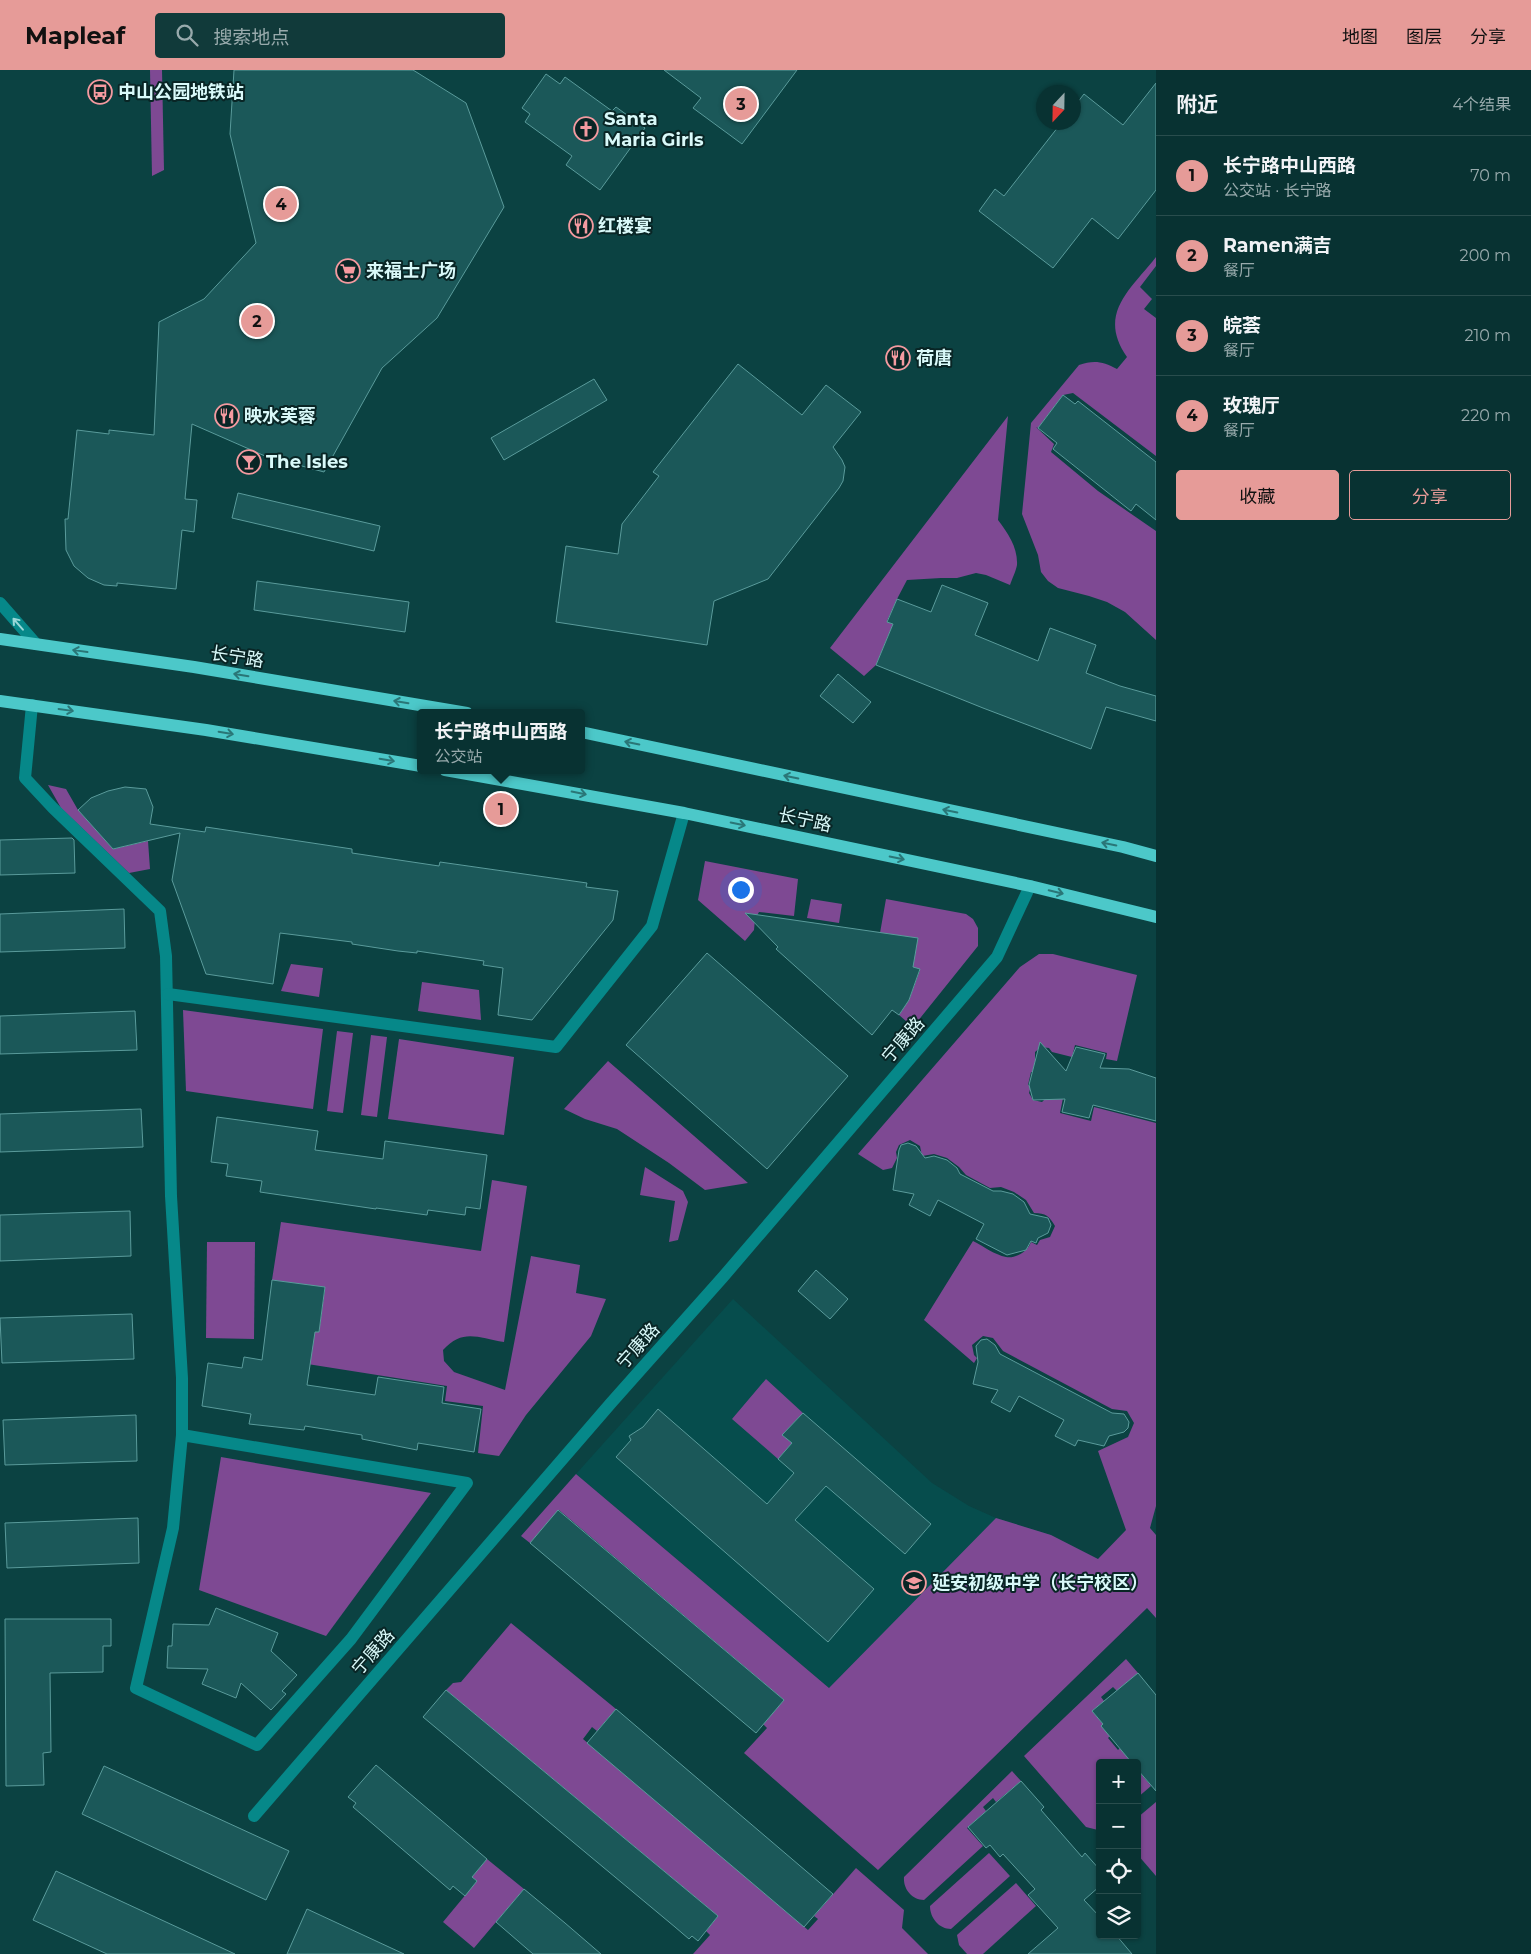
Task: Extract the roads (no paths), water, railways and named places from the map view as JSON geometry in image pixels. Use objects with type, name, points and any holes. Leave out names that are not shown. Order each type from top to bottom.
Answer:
[{"type":"main road","name":"长宁路","points":[[0,639],[194,667],[443,709]]},
{"type":"main road","points":[[0,701],[206,730],[417,765]]},
{"type":"main road","points":[[585,733],[1123,847],[1156,856]]},
{"type":"main road","name":"长宁路","points":[[468,774],[684,813],[1030,886],[1156,917]]},
{"type":"street","points":[[0,603],[36,644]]},
{"type":"street","points":[[32,705],[25,778],[52,808],[160,911],[166,956],[171,1186],[182,1378],[182,1435],[173,1528],[136,1688],[258,1745],[351,1639],[467,1483],[182,1435]]},
{"type":"street","points":[[168,994],[556,1047],[652,926],[684,813]]},
{"type":"street","name":"宁康路","points":[[254,1816],[611,1403],[723,1277],[998,957],[1030,886]]},
{"type":"place","name":"中山公园地铁站","points":[[100,92]]},
{"type":"place","name":"皖荟","points":[[741,104]]},
{"type":"place","name":"Santa Maria Girls","points":[[586,129]]},
{"type":"place","name":"玫瑰厅","points":[[281,204]]},
{"type":"place","name":"红楼宴","points":[[581,226]]},
{"type":"place","name":"来福士广场","points":[[348,271]]},
{"type":"place","name":"Ramen满吉","points":[[257,321]]},
{"type":"place","name":"荷唐","points":[[898,358]]},
{"type":"place","name":"映水芙蓉","points":[[227,416]]},
{"type":"place","name":"The Isles","points":[[249,462]]},
{"type":"place","name":"长宁路中山西路","points":[[501,809]]},
{"type":"place","name":"延安初级中学（长宁校区）","points":[[914,1583]]}]
